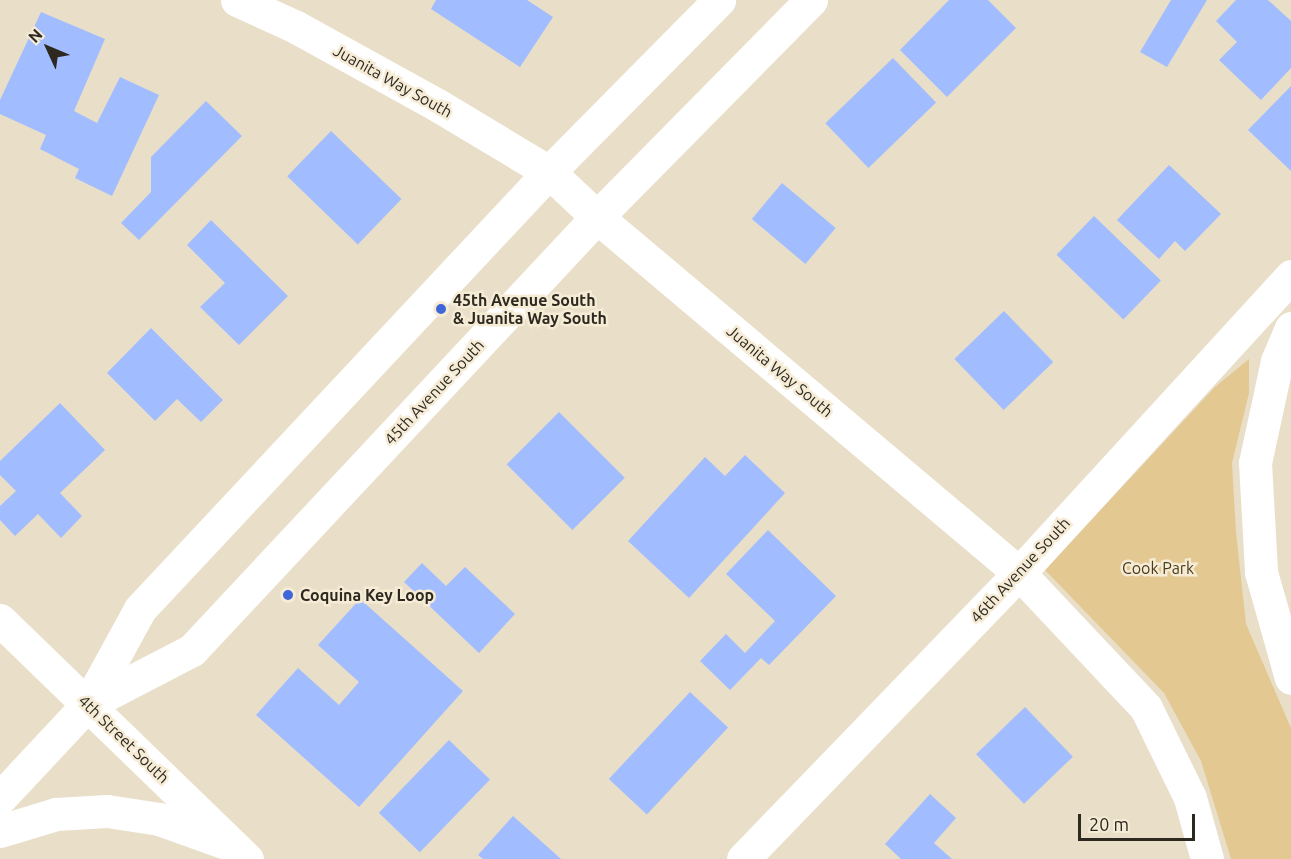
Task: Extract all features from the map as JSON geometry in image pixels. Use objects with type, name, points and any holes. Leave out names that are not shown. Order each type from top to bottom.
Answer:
[{"type":"street","name":"Juanita Way South","points":[[237,0],[306,33],[439,106],[549,172],[597,218],[1019,573],[1146,708],[1190,798],[1207,859]]},
{"type":"street","name":"45th Avenue South","points":[[0,798],[88,704],[140,609],[549,172],[719,0]]},
{"type":"street","name":"45th Avenue South","points":[[88,704],[192,650],[597,218],[811,0]]},
{"type":"street","name":"46th Avenue South","points":[[743,859],[1019,573],[1291,276]]},
{"type":"street","points":[[1291,328],[1277,362],[1255,463],[1261,572],[1291,678]]},
{"type":"street","name":"4th Street South","points":[[0,620],[240,852]]},
{"type":"street","points":[[0,831],[56,814],[107,812],[159,819],[240,852]]},
{"type":"green space","name":"Cook Park","points":[[1249,359],[1249,393],[1232,463],[1236,532],[1246,624],[1291,728],[1291,859],[1231,859],[1201,761],[1164,693],[1045,570],[1215,387]]},
{"type":"building","points":[[436,0],[527,0],[553,17],[520,67],[431,9]]},
{"type":"building","points":[[949,0],[988,0],[1016,28],[947,97],[900,50]]},
{"type":"building","points":[[1171,0],[1207,0],[1167,67],[1140,52]]},
{"type":"building","points":[[1236,0],[1268,0],[1291,21],[1291,68],[1261,100],[1219,60],[1237,42],[1216,21]]},
{"type":"building","points":[[41,12],[105,39],[74,111],[97,123],[120,77],[159,95],[112,196],[75,178],[79,169],[40,149],[46,135],[0,114],[0,100]]},
{"type":"building","points":[[893,58],[936,103],[868,168],[825,123]]},
{"type":"building","points":[[1291,86],[1291,171],[1248,130]]},
{"type":"building","points":[[206,101],[242,136],[139,240],[121,223],[151,192],[151,157]]},
{"type":"building","points":[[331,131],[401,199],[358,244],[287,176]]},
{"type":"building","points":[[1169,165],[1221,214],[1185,251],[1175,241],[1159,259],[1117,220]]},
{"type":"building","points":[[782,183],[836,228],[805,264],[752,219]]},
{"type":"building","points":[[1094,216],[1161,281],[1123,319],[1056,255]]},
{"type":"building","points":[[211,220],[288,296],[239,345],[200,307],[225,283],[187,245]]},
{"type":"building","points":[[1004,311],[1053,362],[1004,410],[954,359]]},
{"type":"building","points":[[151,328],[223,400],[201,422],[177,399],[155,421],[107,373]]},
{"type":"building","points":[[60,403],[105,450],[60,493],[82,516],[61,538],[38,514],[15,536],[0,520],[0,506],[16,491],[0,475],[0,461]]},
{"type":"building","points":[[559,412],[625,478],[572,530],[507,464]]},
{"type":"building","points":[[745,455],[785,493],[689,598],[628,541],[705,457],[725,476]]},
{"type":"building","points":[[768,530],[836,596],[769,665],[761,658],[730,690],[700,661],[726,634],[745,653],[775,621],[726,574]]},
{"type":"building","points":[[422,563],[446,586],[465,567],[515,614],[479,653],[404,582]]},
{"type":"building","points":[[360,599],[463,691],[359,807],[256,715],[298,668],[339,705],[359,682],[318,645]]},
{"type":"building","points":[[690,692],[728,727],[647,814],[609,779]]},
{"type":"building","points":[[1025,707],[1073,757],[1024,804],[976,754]]},
{"type":"building","points":[[449,740],[490,780],[420,852],[379,813]]},
{"type":"building","points":[[930,794],[956,818],[934,843],[952,859],[901,859],[885,844]]},
{"type":"building","points":[[513,816],[561,859],[483,859],[478,855]]},
{"type":"place","name":"45th Avenue South & Juanita Way South","points":[[441,309]]},
{"type":"place","name":"Coquina Key Loop","points":[[288,595]]}]
